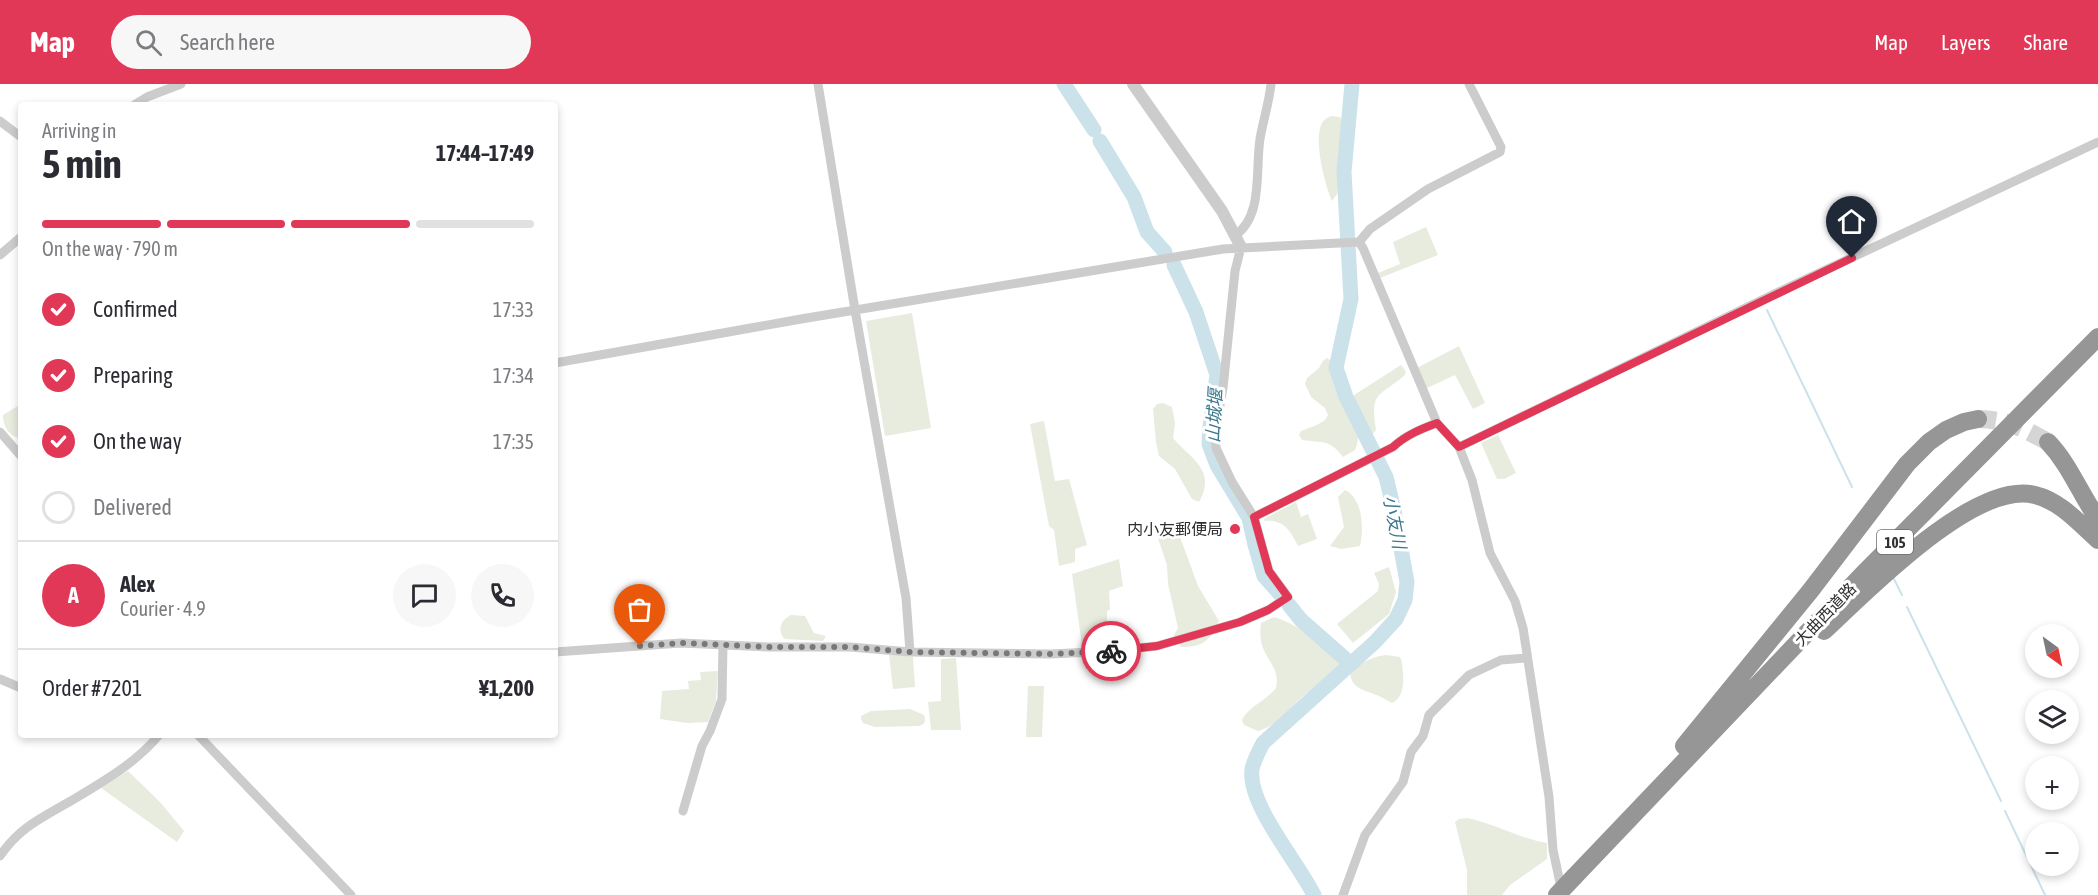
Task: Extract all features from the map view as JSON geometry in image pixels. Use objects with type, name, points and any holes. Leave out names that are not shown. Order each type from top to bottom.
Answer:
[{"type":"highway","name":"大曲西道路","points":[[1557,895],[1864,573],[2098,337]]},
{"type":"highway","points":[[1600,849],[1811,590],[1907,465],[1929,442],[1946,430],[1978,419]]},
{"type":"highway","points":[[2048,442],[2067,466],[2088,506],[2098,519]]},
{"type":"highway","points":[[1695,750],[1911,551],[1995,497],[2015,493],[2032,494],[2058,505],[2098,540]]},
{"type":"street","points":[[139,102],[181,84]]},
{"type":"street","points":[[818,84],[906,598],[910,652]]},
{"type":"street","points":[[1133,84],[1222,212],[1238,241]]},
{"type":"street","points":[[558,652],[681,643],[850,647],[910,652],[1051,654],[1111,651],[1157,646],[1240,622],[1268,610],[1288,597],[1269,571],[1254,517],[1220,461],[1215,434],[1223,388],[1238,241],[1255,200],[1257,159],[1271,84]]},
{"type":"street","points":[[558,362],[1238,241],[1359,242],[1370,229],[1428,189],[1500,152],[1501,147],[1469,84]]},
{"type":"street","points":[[0,121],[18,134]]},
{"type":"street","points":[[1459,447],[1770,296],[2098,142]]},
{"type":"street","points":[[0,255],[18,240]]},
{"type":"street","points":[[1359,242],[1437,423],[1459,447],[1472,480],[1490,553],[1515,601],[1523,628],[1549,797],[1553,850],[1562,895]]},
{"type":"street","points":[[1254,517],[1393,447],[1409,435],[1437,423]]},
{"type":"street","points":[[0,432],[18,453]]},
{"type":"street","points":[[683,811],[702,746],[722,699],[723,645]]},
{"type":"street","points":[[1343,895],[1365,835],[1403,782],[1411,752],[1423,736],[1429,715],[1469,675],[1502,660],[1527,658]]},
{"type":"street","points":[[0,679],[18,687]]},
{"type":"street","points":[[0,856],[12,838],[48,813],[129,765],[156,738]]},
{"type":"street","points":[[201,738],[351,895]]},
{"type":"shaded area","points":[[1331,116],[1340,117],[1343,123],[1338,188],[1332,201],[1326,185],[1319,142],[1321,125]]},
{"type":"shaded area","points":[[1426,227],[1438,255],[1380,278],[1378,273],[1400,264],[1393,242]]},
{"type":"shaded area","points":[[912,313],[931,428],[885,436],[866,321]]},
{"type":"shaded area","points":[[1459,346],[1485,403],[1473,409],[1455,375],[1425,389],[1415,369]]},
{"type":"shaded area","points":[[1327,358],[1333,362],[1331,373],[1333,384],[1351,416],[1358,438],[1355,450],[1343,457],[1330,445],[1302,440],[1299,435],[1301,431],[1325,420],[1328,415],[1325,408],[1311,397],[1305,384],[1307,378]]},
{"type":"shaded area","points":[[1401,365],[1406,372],[1404,376],[1382,392],[1375,402],[1376,430],[1372,435],[1356,411],[1354,395]]},
{"type":"shaded area","points":[[1163,403],[1172,407],[1175,423],[1173,438],[1200,466],[1203,473],[1204,491],[1199,502],[1192,499],[1175,469],[1159,456],[1153,409],[1157,404]]},
{"type":"shaded area","points":[[18,406],[18,438],[8,430],[3,415]]},
{"type":"shaded area","points":[[1044,421],[1055,481],[1069,479],[1087,545],[1075,549],[1075,562],[1059,566],[1054,530],[1049,526],[1030,424]]},
{"type":"shaded area","points":[[1498,435],[1516,473],[1504,479],[1497,479],[1481,443]]},
{"type":"shaded area","points":[[1345,490],[1356,500],[1359,507],[1362,532],[1360,546],[1341,549],[1330,546],[1344,527],[1338,497]]},
{"type":"shaded area","points":[[1296,502],[1301,517],[1308,514],[1317,539],[1298,546],[1286,527],[1264,519]]},
{"type":"shaded area","points":[[1169,524],[1176,526],[1198,586],[1219,621],[1209,638],[1195,646],[1181,647],[1174,635],[1178,628],[1168,584],[1167,565],[1158,538],[1161,527]]},
{"type":"shaded area","points":[[1119,559],[1123,586],[1109,591],[1107,644],[1082,646],[1072,574]]},
{"type":"shaded area","points":[[1389,567],[1396,592],[1389,614],[1353,643],[1337,624],[1378,591],[1379,584],[1374,573]]},
{"type":"shaded area","points":[[791,615],[805,616],[814,633],[826,636],[823,641],[784,639],[781,625]]},
{"type":"shaded area","points":[[1274,617],[1292,624],[1309,635],[1341,661],[1341,666],[1303,696],[1277,721],[1258,731],[1244,725],[1242,720],[1276,688],[1275,671],[1263,648],[1260,633],[1261,623]]},
{"type":"shaded area","points":[[889,654],[913,657],[915,687],[893,689]]},
{"type":"shaded area","points":[[1386,655],[1400,657],[1402,662],[1402,690],[1397,700],[1392,703],[1356,686],[1350,672],[1367,660]]},
{"type":"shaded area","points":[[956,658],[961,730],[931,730],[928,702],[941,701],[941,659]]},
{"type":"shaded area","points":[[718,671],[716,701],[708,722],[687,723],[660,719],[662,691],[689,689],[688,681],[701,680],[700,672]]},
{"type":"shaded area","points":[[1028,686],[1044,686],[1042,737],[1026,737]]},
{"type":"shaded area","points":[[910,709],[924,715],[923,724],[875,727],[863,723],[861,719],[861,716],[871,711]]},
{"type":"shaded area","points":[[128,771],[160,802],[184,831],[177,842],[101,788]]},
{"type":"shaded area","points":[[1467,818],[1547,843],[1547,859],[1510,885],[1502,895],[1467,895],[1467,870],[1455,822]]},
{"type":"waterway","name":"山城堰","points":[[1064,84],[1094,130]]},
{"type":"waterway","name":"小友川","points":[[1314,895],[1265,816],[1257,799],[1252,769],[1263,743],[1375,642],[1396,619],[1405,600],[1407,582],[1386,477],[1346,397],[1336,368],[1351,299],[1344,172],[1352,84]]},
{"type":"waterway","name":"山城堰","points":[[1100,141],[1134,197],[1147,232],[1165,252]]},
{"type":"waterway","name":"山城堰","points":[[1174,265],[1196,312],[1217,375],[1209,444],[1217,465],[1249,518],[1264,576],[1280,594]]},
{"type":"waterway","points":[[1767,310],[1852,487]]},
{"type":"waterway","points":[[1894,579],[1902,595]]},
{"type":"waterway","name":"山城堰","points":[[1289,605],[1301,620],[1351,664]]},
{"type":"waterway","points":[[1907,607],[2001,801]]},
{"type":"waterway","points":[[2005,811],[2045,895]]},
{"type":"tunnel","points":[[1978,419],[2015,426],[2048,442]]},
{"type":"way so far","points":[[640,646],[681,643],[767,647],[850,647],[910,652],[1051,654],[1111,651]]},
{"type":"place","name":"内小友郵便局","points":[[1235,529]]},
{"type":"route","points":[[1111,651],[1157,646],[1240,622],[1268,610],[1288,597],[1269,571],[1254,517],[1393,447],[1401,439],[1437,423],[1459,447],[1852,258]]}]
